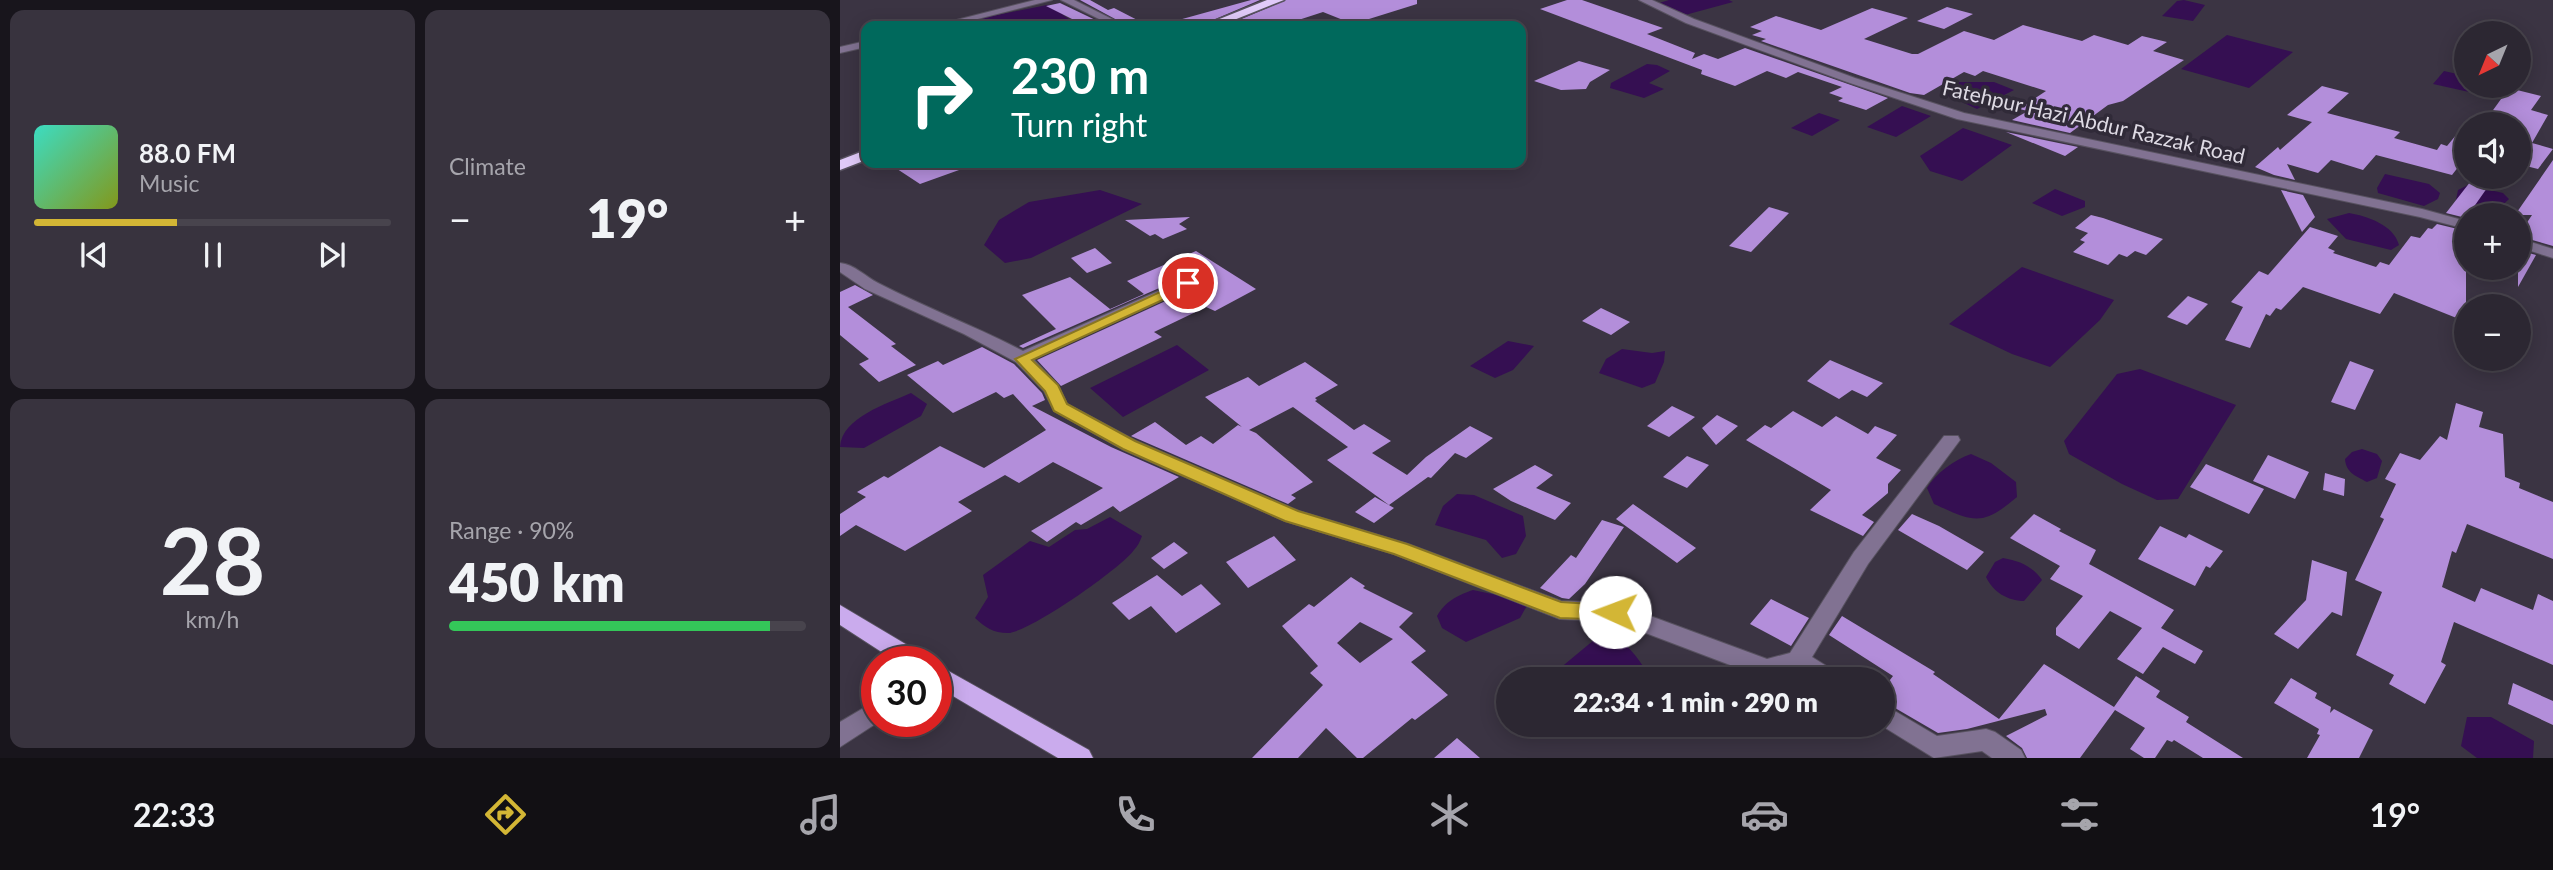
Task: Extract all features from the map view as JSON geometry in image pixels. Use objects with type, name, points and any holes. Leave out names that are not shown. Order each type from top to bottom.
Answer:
[{"type":"highway","points":[[1221,21],[1278,0]]},
{"type":"highway","points":[[1238,21],[1293,0]]},
{"type":"highway","points":[[840,165],[861,157]]},
{"type":"highway","points":[[840,171],[861,163]]},
{"type":"main road","points":[[840,614],[891,646]]},
{"type":"main road","points":[[952,683],[1080,758]]},
{"type":"street","points":[[959,21],[1047,0]]},
{"type":"street","points":[[1066,0],[1110,21]]},
{"type":"street","name":"Fatehpur Hazi Abdur Razzak Road","points":[[1644,0],[1690,21],[1961,116],[2454,221]]},
{"type":"street","points":[[840,50],[861,45]]},
{"type":"street","points":[[2531,246],[2553,254]]},
{"type":"street","points":[[842,267],[871,286],[961,326],[1022,359],[1052,389],[1060,407],[1129,445],[1292,516],[1401,549],[1560,610],[1615,612],[1767,669],[1798,660],[1861,558],[1951,440]]},
{"type":"street","points":[[1022,359],[1188,283]]},
{"type":"street","points":[[1798,660],[1809,667]]},
{"type":"street","points":[[840,736],[861,721]]},
{"type":"street","points":[[1895,722],[1934,747],[1986,740],[2012,758]]},
{"type":"shaded area","points":[[1669,0],[1733,2],[1685,15],[1659,3]]},
{"type":"shaded area","points":[[2177,1],[2205,5],[2193,21],[2162,16]]},
{"type":"shaded area","points":[[1047,5],[1058,6],[1069,19],[1061,21],[968,21]]},
{"type":"shaded area","points":[[2227,35],[2293,52],[2249,88],[2181,69]]},
{"type":"shaded area","points":[[1647,64],[1670,71],[1649,83],[1664,89],[1644,98],[1610,88],[1611,83]]},
{"type":"shaded area","points":[[2444,71],[2454,73],[2454,89],[2433,84]]},
{"type":"shaded area","points":[[1959,82],[1994,82],[2014,90],[1977,109],[1944,94]]},
{"type":"shaded area","points":[[1902,106],[1931,116],[1896,137],[1867,127]]},
{"type":"shaded area","points":[[1819,113],[1840,120],[1812,136],[1791,128]]},
{"type":"shaded area","points":[[1963,128],[2012,145],[1962,181],[1930,171],[1920,156]]},
{"type":"shaded area","points":[[2385,174],[2429,184],[2440,193],[2438,199],[2424,206],[2378,193],[2377,188]]},
{"type":"shaded area","points":[[2055,189],[2085,201],[2085,207],[2062,216],[2032,203]]},
{"type":"shaded area","points":[[2486,189],[2503,193],[2509,199],[2505,203],[2458,203],[2458,190]]},
{"type":"shaded area","points":[[1100,190],[1142,204],[1031,258],[1005,263],[984,245],[999,220],[1029,202]]},
{"type":"shaded area","points":[[2349,213],[2364,216],[2386,227],[2399,245],[2391,250],[2346,239],[2327,219]]},
{"type":"shaded area","points":[[2022,267],[2114,300],[2100,320],[2050,367],[2012,354],[1949,324]]},
{"type":"shaded area","points":[[1508,341],[1534,346],[1513,370],[1495,378],[1470,366]]},
{"type":"shaded area","points":[[1177,345],[1209,370],[1123,417],[1090,388]]},
{"type":"shaded area","points":[[1622,349],[1652,353],[1665,351],[1664,362],[1655,383],[1642,388],[1599,373],[1606,359]]},
{"type":"shaded area","points":[[2140,369],[2236,405],[2178,499],[2157,500],[2122,484],[2069,454],[2064,441],[2117,374]]},
{"type":"shaded area","points":[[911,393],[927,404],[921,416],[864,448],[840,447],[849,427],[857,420]]},
{"type":"shaded area","points":[[2362,449],[2377,454],[2382,461],[2377,478],[2367,482],[2350,471],[2345,459],[2352,452]]},
{"type":"shaded area","points":[[1971,454],[1991,463],[2016,482],[2017,497],[1995,513],[1977,519],[1959,515],[1934,504],[1927,488],[1946,468]]},
{"type":"shaded area","points":[[1457,494],[1474,495],[1523,516],[1526,536],[1516,554],[1502,558],[1486,540],[1435,525],[1443,506]]},
{"type":"shaded area","points":[[1110,517],[1142,536],[1137,547],[1112,571],[1054,611],[1019,630],[1008,633],[994,631],[975,618],[988,597],[983,575],[1030,541],[1049,547],[1075,530],[1087,529]]},
{"type":"shaded area","points":[[2003,558],[2025,565],[2042,580],[2024,601],[2002,595],[1986,577],[1995,562]]},
{"type":"shaded area","points":[[1473,590],[1529,602],[1520,618],[1466,642],[1442,628],[1437,616],[1452,600]]},
{"type":"shaded area","points":[[1600,635],[1620,641],[1643,666],[1642,667],[1561,667]]},
{"type":"shaded area","points":[[2467,717],[2491,717],[2534,741],[2533,758],[2477,758],[2461,746]]},
{"type":"building","points":[[1080,0],[1090,0],[1108,10],[1114,8],[1139,21],[1119,21]]},
{"type":"building","points":[[1251,0],[1260,0],[1211,21],[1175,21]]},
{"type":"building","points":[[1286,0],[1417,0],[1417,4],[1363,21],[1346,21],[1323,12],[1295,21],[1237,21]]},
{"type":"building","points":[[1567,0],[1582,0],[1663,28],[1647,34],[1695,53],[1692,59],[1704,54],[1718,59],[1745,48],[1888,98],[1866,110],[1838,101],[1843,98],[1829,93],[1842,87],[1798,72],[1786,78],[1767,71],[1735,86],[1701,74],[1702,70],[1540,9]]},
{"type":"building","points":[[1060,3],[1098,21],[1076,21],[1046,6]]},
{"type":"building","points":[[1947,7],[1973,14],[1944,29],[1917,21]]},
{"type":"building","points":[[1872,8],[1908,18],[1864,39],[1912,54],[1918,54],[1964,31],[1994,40],[2023,25],[2082,41],[2094,35],[2128,45],[2142,36],[2167,42],[2153,51],[2184,60],[2123,101],[2108,105],[2070,133],[2012,120],[2028,111],[2019,109],[2046,91],[1983,71],[1975,76],[1964,72],[1924,95],[1910,93],[1761,41],[1766,39],[1752,35],[1762,31],[1750,27],[1776,16],[1821,30]]},
{"type":"building","points":[[1579,61],[1610,70],[1590,82],[1586,89],[1561,90],[1534,81]]},
{"type":"building","points":[[2322,86],[2349,93],[2327,113],[2400,132],[2394,138],[2437,150],[2441,144],[2447,146],[2454,138],[2454,172],[2452,175],[2376,155],[2363,170],[2331,160],[2318,173],[2287,164],[2295,180],[2255,167],[2278,147],[2280,150],[2312,122],[2287,115]]},
{"type":"building","points":[[2531,94],[2541,96],[2531,110],[2548,115],[2532,143],[2553,149],[2538,169],[2531,167],[2531,112],[2492,112],[2502,98],[2531,98]]},
{"type":"building","points":[[2006,132],[2078,147],[2065,156]]},
{"type":"building","points":[[2553,160],[2553,246],[2531,240],[2531,203],[2523,203]]},
{"type":"building","points":[[896,168],[965,168],[920,184]]},
{"type":"building","points":[[2465,189],[2486,189],[2477,203],[2454,203],[2454,215],[2446,213]]},
{"type":"building","points":[[2281,190],[2303,195],[2315,217],[2302,232]]},
{"type":"building","points":[[1769,207],[1789,213],[1751,252],[1729,246]]},
{"type":"building","points":[[2091,215],[2163,239],[2146,255],[2135,251],[2127,257],[2119,254],[2108,265],[2073,252],[2085,242],[2080,240],[2088,233],[2075,228]]},
{"type":"building","points":[[1190,217],[1179,224],[1187,229],[1163,239],[1155,234],[1150,236],[1125,220]]},
{"type":"building","points":[[2437,224],[2454,228],[2454,280],[2466,280],[2466,294],[2454,294],[2454,317],[2394,293],[2380,314],[2303,287],[2281,310],[2276,308],[2270,316],[2266,314],[2250,348],[2225,340],[2243,307],[2231,302],[2259,271],[2268,275],[2310,227],[2338,236],[2328,248],[2335,251],[2333,253],[2376,267],[2380,262],[2389,265],[2411,236],[2420,238],[2428,228],[2432,229]]},
{"type":"building","points":[[1095,248],[1112,263],[1087,273],[1071,258]]},
{"type":"building","points":[[1196,251],[1256,289],[1215,311],[1206,307],[1154,332],[1162,337],[1061,386],[1037,360],[1194,288],[1198,281],[1193,277],[1182,278],[1023,348],[1019,346],[1056,329],[1022,295],[1070,277],[1110,309],[1144,294],[1127,281]]},
{"type":"building","points":[[855,285],[873,295],[848,307],[896,344],[891,346],[916,365],[879,382],[859,364],[869,359],[840,335],[840,292]]},
{"type":"building","points":[[2188,296],[2208,304],[2187,325],[2167,317]]},
{"type":"building","points":[[1601,308],[1630,322],[1611,335],[1582,321]]},
{"type":"building","points":[[982,347],[1014,364],[1042,393],[1045,400],[1032,406],[1111,447],[1179,477],[1120,512],[1113,506],[1081,525],[1076,522],[1047,542],[1031,531],[1103,488],[1053,462],[1019,483],[1005,475],[958,502],[972,511],[905,551],[856,525],[840,536],[840,514],[866,497],[857,492],[884,476],[888,478],[940,446],[984,468],[1046,430],[1013,394],[1004,398],[996,392],[953,413],[907,375],[938,361],[943,365]]},
{"type":"building","points":[[1830,360],[1883,383],[1867,397],[1852,390],[1839,399],[1807,381]]},
{"type":"building","points":[[2350,361],[2374,370],[2355,410],[2331,402]]},
{"type":"building","points":[[1305,362],[1338,385],[1315,398],[1315,401],[1354,430],[1364,424],[1391,441],[1372,453],[1407,475],[1426,457],[1470,426],[1493,438],[1466,458],[1455,453],[1431,478],[1428,477],[1389,505],[1327,460],[1348,447],[1293,407],[1249,430],[1313,482],[1291,495],[1296,498],[1288,504],[1131,436],[1155,422],[1186,445],[1201,436],[1213,444],[1238,425],[1242,427],[1205,397],[1248,377],[1259,386]]},
{"type":"building","points":[[2456,403],[2483,412],[2479,427],[2503,434],[2505,477],[2520,483],[2519,488],[2553,502],[2553,559],[2467,524],[2456,553],[2452,551],[2442,587],[2475,602],[2481,588],[2533,610],[2538,594],[2553,601],[2553,665],[2454,622],[2441,662],[2446,665],[2425,704],[2389,684],[2394,675],[2356,655],[2382,592],[2355,580],[2384,519],[2380,517],[2396,484],[2385,479],[2400,453],[2420,460],[2440,436],[2447,440]]},
{"type":"building","points":[[1672,406],[1695,417],[1669,437],[1647,426]]},
{"type":"building","points":[[1793,411],[1822,427],[1836,416],[1868,434],[1875,426],[1897,435],[1876,458],[1901,470],[1888,484],[1888,493],[1862,515],[1874,522],[1863,536],[1810,510],[1831,490],[1746,440],[1765,425],[1771,428]]},
{"type":"building","points":[[1717,415],[1738,426],[1716,445],[1702,428]]},
{"type":"building","points":[[2268,455],[2309,472],[2295,499],[2253,481]]},
{"type":"building","points":[[1687,456],[1709,465],[1687,488],[1663,477]]},
{"type":"building","points":[[2206,464],[2264,489],[2249,514],[2190,487]]},
{"type":"building","points":[[1535,465],[1553,475],[1536,488],[1571,503],[1555,520],[1511,501],[1493,489]]},
{"type":"building","points":[[2325,473],[2345,479],[2344,496],[2323,490]]},
{"type":"building","points":[[1375,497],[1394,508],[1374,523],[1355,512]]},
{"type":"building","points":[[1633,504],[1696,548],[1677,563],[1616,519]]},
{"type":"building","points":[[1912,514],[1984,552],[1967,570],[1898,530]]},
{"type":"building","points":[[2034,514],[2061,529],[2059,531],[2096,550],[2089,564],[2174,610],[2161,628],[2203,651],[2195,664],[2163,647],[2143,674],[2117,659],[2142,628],[2110,611],[2079,649],[2056,635],[2056,628],[2083,596],[2050,579],[2060,566],[2010,538]]},
{"type":"building","points":[[1602,520],[1624,527],[1585,584],[1569,599],[1540,588],[1571,555],[1576,558]]},
{"type":"building","points":[[2160,526],[2186,538],[2189,534],[2223,551],[2210,568],[2206,566],[2195,586],[2138,559]]},
{"type":"building","points":[[1274,536],[1296,560],[1248,588],[1226,562]]},
{"type":"building","points":[[1174,542],[1188,553],[1164,569],[1151,558]]},
{"type":"building","points":[[2312,560],[2347,572],[2342,616],[2332,612],[2298,649],[2274,634],[2306,600]]},
{"type":"building","points":[[1157,575],[1182,596],[1201,584],[1221,604],[1176,633],[1151,606],[1129,620],[1112,603]]},
{"type":"building","points":[[1351,577],[1365,586],[1363,588],[1413,613],[1399,627],[1426,651],[1411,662],[1448,695],[1415,720],[1412,718],[1363,758],[1357,758],[1326,728],[1298,758],[1252,758],[1323,685],[1310,673],[1318,666],[1282,626],[1309,604],[1314,607]],"holes":[[[1360,622],[1393,639],[1360,663],[1337,643]]]},
{"type":"building","points":[[1771,599],[1809,618],[1791,646],[1750,624]]},
{"type":"building","points":[[1842,616],[1935,672],[1933,674],[1999,719],[2044,664],[2114,707],[2136,676],[2160,691],[2156,697],[2189,717],[2186,722],[2243,758],[2203,758],[2174,740],[2167,740],[2155,758],[2144,758],[2130,749],[2145,728],[2115,710],[2080,758],[2027,758],[2022,748],[2006,736],[2047,715],[2045,709],[1967,729],[1938,733],[1895,708],[1895,667],[1879,667],[1829,635]]},
{"type":"building","points":[[2291,678],[2317,693],[2315,698],[2331,707],[2330,713],[2334,709],[2373,730],[2359,758],[2307,758],[2320,735],[2317,734],[2319,729],[2274,703]]},
{"type":"building","points":[[2513,683],[2553,701],[2553,725],[2508,704]]},
{"type":"building","points":[[1457,738],[1480,758],[1434,758]]},
{"type":"route","points":[[1188,283],[1022,359],[1052,389],[1060,407],[1129,445],[1292,516],[1401,549],[1560,610],[1615,612]]}]
